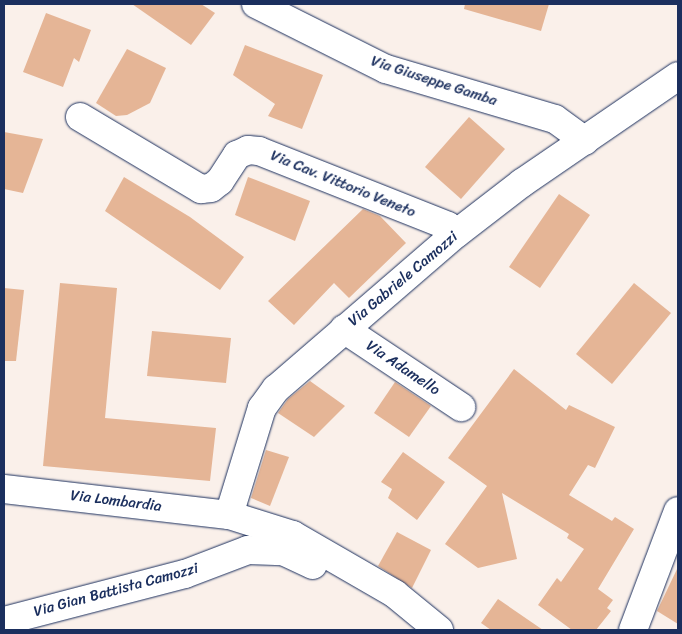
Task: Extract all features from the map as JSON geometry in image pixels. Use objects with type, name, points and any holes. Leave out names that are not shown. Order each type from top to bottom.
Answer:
[{"type":"street","name":"Via Giuseppe Gamba","points":[[256,4],[386,69],[555,119],[585,141]]},
{"type":"street","name":"Via Gabriele Camozzi","points":[[229,514],[262,408],[276,389],[457,232],[522,183],[678,76]]},
{"type":"street","name":"Via Cav. Vittorio Veneto","points":[[80,118],[201,189],[211,188],[220,181],[237,156],[248,150],[259,151],[448,226],[457,232]]},
{"type":"street","name":"Via Adamello","points":[[344,329],[461,407]]},
{"type":"street","name":"Via Lombardia","points":[[4,489],[229,514]]},
{"type":"street","points":[[633,630],[678,511]]},
{"type":"street","points":[[229,514],[293,535],[395,594],[439,630]]},
{"type":"street","name":"Via Gian Battista Camozzi","points":[[4,621],[186,574],[248,550],[283,551],[368,594],[395,594]]},
{"type":"building","points":[[132,4],[201,4],[215,13],[191,45]]},
{"type":"building","points":[[465,4],[549,4],[541,31],[464,9]]},
{"type":"building","points":[[46,13],[91,30],[79,62],[74,58],[63,87],[23,72]]},
{"type":"building","points":[[245,45],[323,75],[302,129],[268,116],[275,104],[233,75]]},
{"type":"building","points":[[127,49],[166,68],[150,103],[127,115],[116,116],[96,103]]},
{"type":"building","points":[[469,117],[505,149],[461,199],[425,167]]},
{"type":"building","points":[[4,132],[43,139],[23,193],[4,189]]},
{"type":"building","points":[[124,177],[190,217],[244,257],[220,290],[105,211]]},
{"type":"building","points":[[248,177],[310,201],[295,241],[235,215]]},
{"type":"building","points":[[559,194],[590,215],[540,288],[509,267]]},
{"type":"building","points":[[363,209],[380,216],[406,243],[349,298],[334,283],[294,325],[268,301]]},
{"type":"building","points":[[60,283],[117,288],[105,418],[216,428],[210,481],[43,466]]},
{"type":"building","points":[[634,283],[671,313],[612,384],[576,354]]},
{"type":"building","points":[[4,288],[24,290],[16,361],[4,361]]},
{"type":"building","points":[[152,331],[231,338],[226,383],[147,376]]},
{"type":"building","points":[[514,369],[566,410],[569,405],[615,427],[595,468],[588,465],[569,495],[612,521],[615,517],[634,529],[598,589],[613,600],[607,608],[611,611],[596,630],[572,630],[538,605],[557,578],[561,582],[584,549],[567,538],[569,534],[502,493],[517,559],[478,568],[445,544],[487,486],[448,458]]},
{"type":"building","points":[[310,381],[345,406],[314,437],[278,413],[288,399]]},
{"type":"building","points":[[395,382],[431,406],[409,437],[374,413]]},
{"type":"building","points":[[266,450],[289,457],[270,506],[251,498]]},
{"type":"building","points":[[403,452],[445,482],[417,520],[388,498],[392,489],[381,482]]},
{"type":"building","points":[[397,532],[431,550],[412,588],[378,566]]},
{"type":"building","points":[[678,567],[678,624],[657,611]]},
{"type":"building","points":[[498,599],[543,630],[491,630],[481,623]]}]
